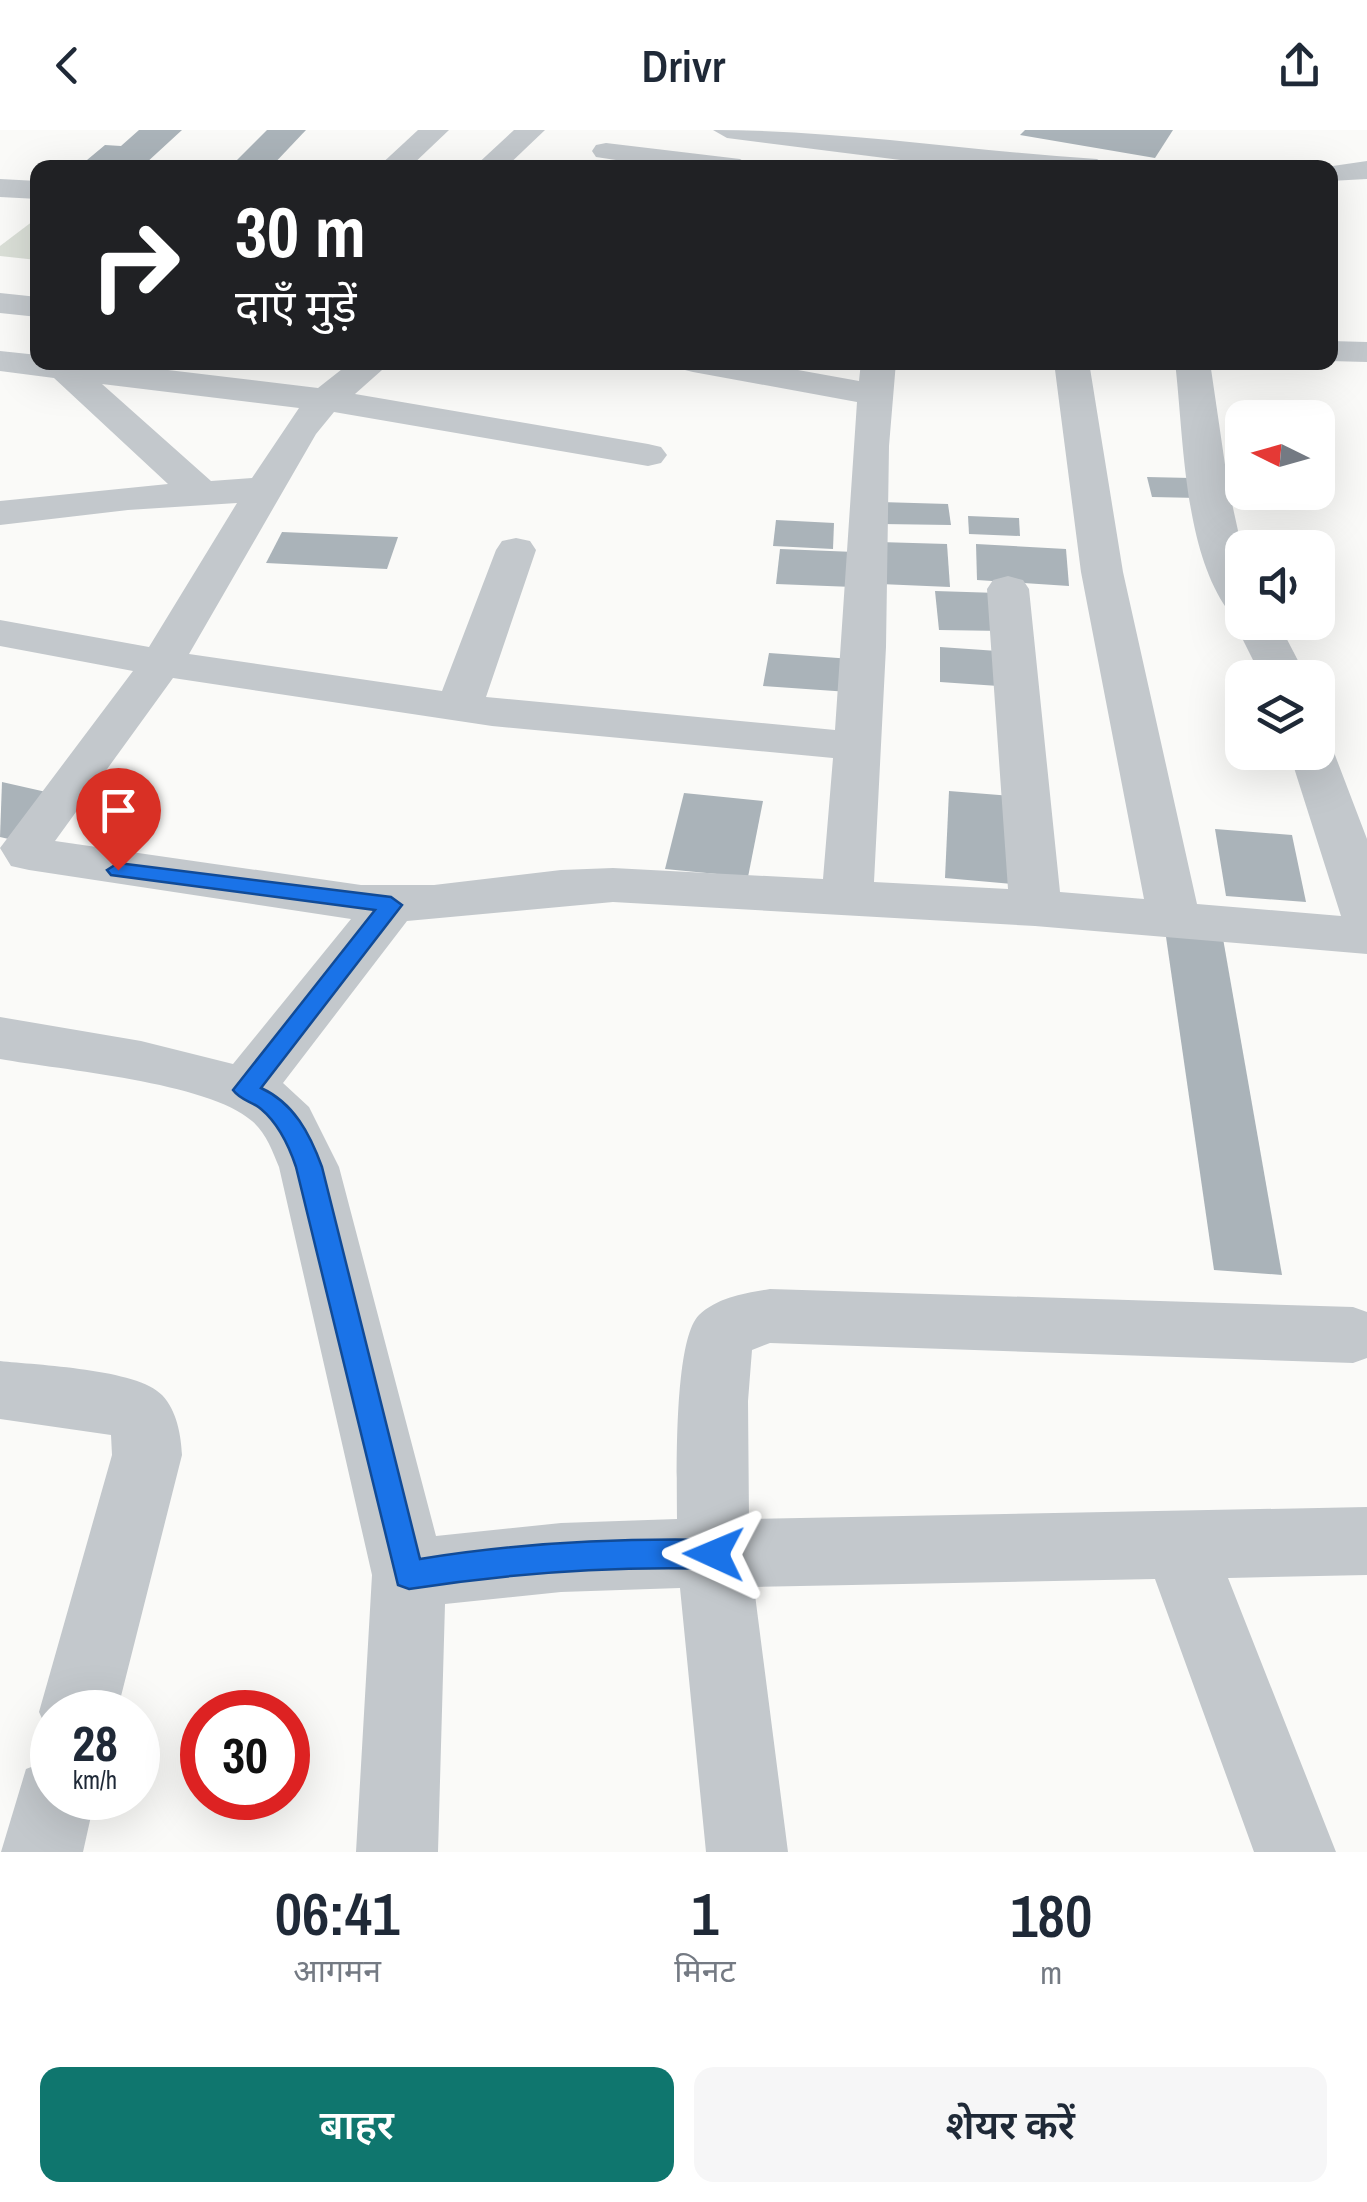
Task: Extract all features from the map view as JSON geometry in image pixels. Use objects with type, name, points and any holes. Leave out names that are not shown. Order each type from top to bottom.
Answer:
[{"type":"street","points":[[400,160],[435,130]]},
{"type":"street","points":[[497,160],[532,130]]},
{"type":"street","points":[[727,130],[991,160]]},
{"type":"street","points":[[614,142],[701,160]]},
{"type":"street","points":[[1338,172],[1367,170]]},
{"type":"street","points":[[0,188],[30,190]]},
{"type":"street","points":[[0,303],[30,306]]},
{"type":"street","points":[[1338,351],[1367,352]]},
{"type":"street","points":[[0,361],[30,365]]},
{"type":"street","points":[[66,370],[202,492]]},
{"type":"street","points":[[73,370],[325,400],[648,455]]},
{"type":"street","points":[[364,370],[325,400],[300,430],[162,662],[28,842],[25,848],[29,854],[118,870],[391,905],[613,885],[1036,908],[1367,936]]},
{"type":"street","points":[[781,370],[878,379],[870,446],[848,899]]},
{"type":"street","points":[[1072,370],[1079,438],[1108,605],[1174,918]]},
{"type":"street","points":[[1193,370],[1225,555]]},
{"type":"street","points":[[0,513],[268,488]]},
{"type":"street","points":[[459,708],[516,550]]},
{"type":"street","points":[[1008,589],[1036,908]]},
{"type":"street","points":[[0,633],[459,708],[858,746]]},
{"type":"street","points":[[1319,770],[1367,915]]},
{"type":"street","points":[[246,1090],[391,905]]},
{"type":"street","points":[[0,1038],[228,1082],[269,1102],[298,1136],[309,1167],[409,1575],[396,1852]]},
{"type":"street","points":[[747,1852],[714,1554],[714,1379],[720,1338],[740,1322],[770,1316],[1353,1335]]},
{"type":"street","points":[[0,1390],[113,1406],[134,1412],[146,1428],[147,1456],[84,1690]]},
{"type":"street","points":[[409,1575],[502,1560],[619,1552],[714,1554],[1367,1541]]},
{"type":"street","points":[[1179,1546],[1296,1852]]},
{"type":"street","points":[[42,1852],[50,1820]]},
{"type":"shaded area","points":[[30,223],[30,259],[0,256],[0,246]]},
{"type":"building","points":[[139,130],[182,130],[149,160],[87,160],[105,145],[121,146]]},
{"type":"building","points":[[267,130],[306,130],[278,160],[237,160]]},
{"type":"building","points":[[1025,130],[1173,130],[1155,158],[1020,135]]},
{"type":"building","points":[[1147,477],[1191,478],[1198,498],[1152,497]]},
{"type":"building","points":[[880,502],[948,504],[951,525],[882,524]]},
{"type":"building","points":[[968,516],[1019,518],[1020,536],[969,534]]},
{"type":"building","points":[[776,520],[834,523],[833,549],[773,546]]},
{"type":"building","points":[[282,532],[398,537],[387,569],[266,563]]},
{"type":"building","points":[[879,542],[947,544],[950,587],[880,584]]},
{"type":"building","points":[[976,544],[1066,549],[1069,586],[977,580]]},
{"type":"building","points":[[780,549],[855,552],[853,587],[776,584]]},
{"type":"building","points":[[935,591],[998,593],[1004,631],[939,630]]},
{"type":"building","points":[[940,647],[1012,652],[1013,687],[940,682]]},
{"type":"building","points":[[769,653],[852,659],[849,692],[763,686]]},
{"type":"building","points":[[2,782],[55,794],[13,840],[0,837]]},
{"type":"building","points":[[949,791],[1023,797],[1023,885],[945,878]]},
{"type":"building","points":[[684,793],[763,801],[748,877],[665,869]]},
{"type":"building","points":[[1215,829],[1292,835],[1306,902],[1226,896]]},
{"type":"building","points":[[1164,923],[1221,927],[1282,1275],[1214,1270]]},
{"type":"route","points":[[118,870],[391,905],[246,1090],[269,1102],[298,1136],[309,1167],[409,1575],[502,1560],[619,1552],[714,1554]]}]
